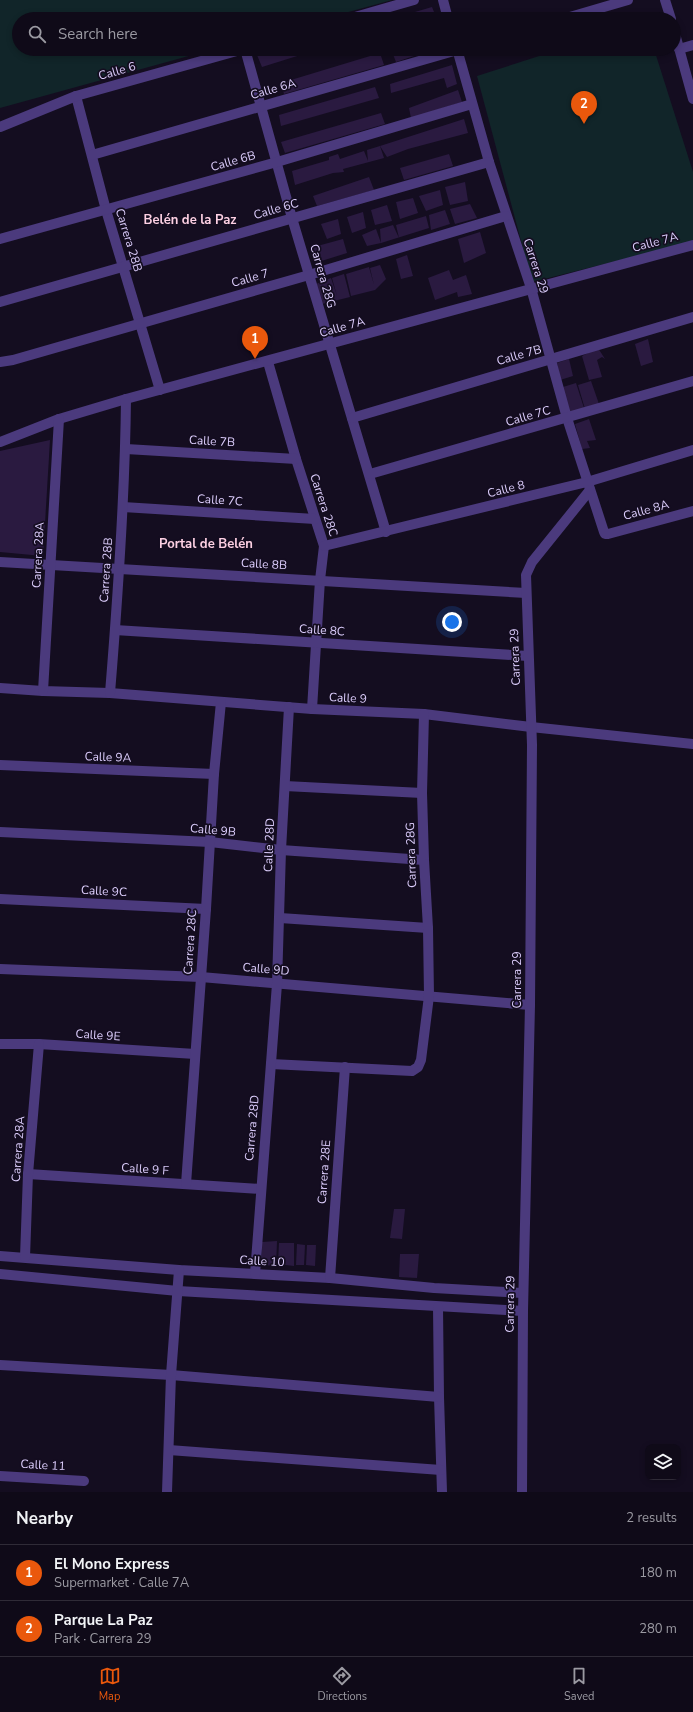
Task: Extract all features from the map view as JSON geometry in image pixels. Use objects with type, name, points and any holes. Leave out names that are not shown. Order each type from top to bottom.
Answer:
[{"type":"street","points":[[372,12],[414,0]]},
{"type":"street","points":[[443,0],[446,12]]},
{"type":"street","points":[[587,12],[628,0]]},
{"type":"street","points":[[665,0],[669,12]]},
{"type":"street","points":[[681,48],[693,45]]},
{"type":"street","name":"Calle 6","points":[[0,127],[76,96],[219,56]]},
{"type":"street","name":"Carrera 28G","points":[[246,56],[292,218],[370,474],[386,532]]},
{"type":"street","name":"Calle 6A","points":[[92,155],[435,56]]},
{"type":"street","name":"Carrera 29","points":[[461,56],[472,104],[489,162],[531,288],[567,418],[605,534]]},
{"type":"street","points":[[681,56],[693,98]]},
{"type":"street","name":"Carrera 28B","points":[[76,96],[106,210],[160,390]]},
{"type":"street","name":"Calle 6B","points":[[0,239],[277,162],[472,104]]},
{"type":"street","name":"Calle 6C","points":[[0,302],[489,162]]},
{"type":"street","name":"Calle 7","points":[[0,362],[13,360],[140,324],[506,216]]},
{"type":"street","name":"Calle 7A","points":[[0,442],[59,419],[126,399],[268,362],[329,343],[693,245]]},
{"type":"street","name":"Calle 7B","points":[[352,418],[693,317]]},
{"type":"street","name":"Carrera 28C","points":[[268,362],[296,459],[324,546],[320,580],[312,709]]},
{"type":"street","name":"Calle 7C","points":[[370,474],[693,381]]},
{"type":"street","name":"Carrera 28B","points":[[110,693],[120,570],[126,449],[126,399]]},
{"type":"street","name":"Carrera 28A","points":[[43,692],[59,419]]},
{"type":"street","name":"Calle 7B","points":[[126,449],[296,459]]},
{"type":"street","name":"Calle 8","points":[[324,546],[589,486],[693,450]]},
{"type":"street","name":"Carrera 29","points":[[522,1492],[523,1293],[530,1004],[531,727],[526,575],[532,562],[589,486]]},
{"type":"street","name":"Calle 7C","points":[[123,507],[315,519]]},
{"type":"street","name":"Calle 8A","points":[[605,534],[693,511]]},
{"type":"street","name":"Calle 8B","points":[[0,562],[526,593]]},
{"type":"street","name":"Calle 8C","points":[[115,630],[528,656]]},
{"type":"street","name":"Calle 9","points":[[0,688],[43,692],[110,693],[312,709],[424,714],[693,744]]},
{"type":"street","name":"Carrera 28C","points":[[186,1184],[206,909],[214,774],[221,702]]},
{"type":"street","name":"Calle 28D","points":[[277,984],[281,850],[289,707]]},
{"type":"street","name":"Carrera 28G","points":[[345,1067],[412,1071],[418,1067],[421,1060],[429,996],[428,928],[422,793],[424,714]]},
{"type":"street","name":"Calle 9A","points":[[0,765],[214,774]]},
{"type":"street","points":[[285,786],[422,793]]},
{"type":"street","name":"Calle 9B","points":[[0,832],[210,842],[281,850],[424,860]]},
{"type":"street","name":"Calle 9C","points":[[0,899],[206,909]]},
{"type":"street","points":[[280,918],[428,928]]},
{"type":"street","name":"Calle 9D","points":[[0,969],[201,977],[530,1004]]},
{"type":"street","name":"Carrera 28D","points":[[254,1274],[277,984]]},
{"type":"street","name":"Calle 9E","points":[[0,1044],[39,1044],[195,1054]]},
{"type":"street","name":"Carrera 28A","points":[[25,1257],[28,1174],[39,1044]]},
{"type":"street","points":[[271,1064],[345,1067]]},
{"type":"street","name":"Carrera 28E","points":[[330,1278],[345,1067]]},
{"type":"street","name":"Calle 9 F","points":[[28,1174],[260,1189]]},
{"type":"street","name":"Calle 10","points":[[0,1256],[179,1270],[330,1278],[434,1288],[523,1293]]},
{"type":"street","points":[[167,1492],[171,1375],[179,1270]]},
{"type":"street","points":[[0,1274],[178,1291],[523,1311]]},
{"type":"street","points":[[438,1307],[442,1492]]},
{"type":"street","points":[[0,1365],[171,1375],[439,1397]]},
{"type":"street","points":[[169,1450],[441,1470]]},
{"type":"street","name":"Calle 11","points":[[0,1476],[84,1481]]},
{"type":"green space","points":[[0,0],[392,0],[348,12],[12,12],[12,56],[189,56],[0,108]]},
{"type":"green space","points":[[539,56],[656,56],[693,172],[693,242],[532,282],[477,76]]},
{"type":"building","points":[[432,7],[434,12],[415,12]]},
{"type":"building","points":[[257,56],[297,56],[262,67]]},
{"type":"building","points":[[370,56],[381,56],[384,65],[284,94],[281,83]]},
{"type":"building","points":[[394,56],[414,56],[396,62]]},
{"type":"building","points":[[452,65],[457,84],[447,88],[444,78],[391,93],[390,84]]},
{"type":"building","points":[[375,87],[379,98],[281,126],[279,115]]},
{"type":"building","points":[[458,90],[462,102],[411,118],[409,108]]},
{"type":"building","points":[[381,113],[385,124],[285,153],[281,142]]},
{"type":"building","points":[[464,119],[468,133],[408,149],[387,157],[380,146]]},
{"type":"building","points":[[380,146],[384,158],[343,169],[344,172],[333,173],[295,185],[292,171],[329,160],[329,157],[338,154],[340,159],[364,151],[368,161],[367,150]]},
{"type":"building","points":[[449,154],[453,166],[404,180],[400,168]]},
{"type":"building","points":[[369,177],[374,190],[317,206],[313,196]]},
{"type":"building","points":[[465,182],[468,201],[450,205],[445,187]]},
{"type":"building","points":[[440,190],[443,205],[426,211],[419,196]]},
{"type":"building","points":[[413,198],[418,213],[400,219],[396,202]]},
{"type":"building","points":[[470,204],[477,218],[455,224],[450,209]]},
{"type":"building","points":[[387,205],[392,221],[375,225],[371,210]]},
{"type":"building","points":[[445,210],[450,224],[431,230],[429,215]]},
{"type":"building","points":[[363,212],[366,228],[352,233],[347,217]]},
{"type":"building","points":[[426,216],[429,228],[399,237],[396,225]]},
{"type":"building","points":[[338,219],[341,234],[327,239],[321,224]]},
{"type":"building","points":[[393,225],[399,237],[381,243],[380,229]]},
{"type":"building","points":[[376,229],[381,243],[367,246],[362,235]]},
{"type":"building","points":[[480,232],[486,253],[464,263],[458,239]]},
{"type":"building","points":[[343,239],[347,253],[315,263],[310,248]]},
{"type":"building","points":[[407,255],[413,276],[401,279],[396,259]]},
{"type":"building","points":[[380,265],[386,279],[375,290],[351,296],[346,274],[369,267],[374,285],[370,268]]},
{"type":"building","points":[[449,270],[453,280],[466,275],[472,294],[458,297],[457,292],[435,300],[428,278]]},
{"type":"building","points":[[344,274],[350,297],[322,304],[316,284],[331,278],[337,296],[332,278]]},
{"type":"building","points":[[648,339],[653,362],[641,366],[635,344]]},
{"type":"building","points":[[598,348],[605,359],[602,357],[597,360],[602,377],[589,380],[582,356]]},
{"type":"building","points":[[569,359],[573,376],[560,380],[557,363]]},
{"type":"building","points":[[591,381],[599,404],[585,409],[578,385]]},
{"type":"building","points":[[576,383],[584,408],[568,413],[563,387]]},
{"type":"building","points":[[589,419],[596,440],[587,441],[590,448],[582,449],[575,424]]},
{"type":"building","points":[[50,440],[43,556],[0,552],[0,451]]},
{"type":"building","points":[[394,1209],[405,1209],[402,1239],[390,1238]]},
{"type":"building","points":[[277,1241],[276,1266],[262,1265],[262,1242]]},
{"type":"building","points":[[279,1243],[294,1243],[294,1266],[278,1264]]},
{"type":"building","points":[[297,1244],[305,1245],[304,1265],[296,1265]]},
{"type":"building","points":[[307,1245],[316,1245],[315,1266],[306,1265]]},
{"type":"building","points":[[400,1254],[419,1254],[417,1278],[399,1277]]},
{"type":"place","name":"Parque La Paz","points":[[584,124]]},
{"type":"place","name":"El Mono Express","points":[[255,359]]},
{"type":"district","name":"Belén de la Paz","points":[[190,219]]},
{"type":"district","name":"Portal de Belén","points":[[206,543]]}]
